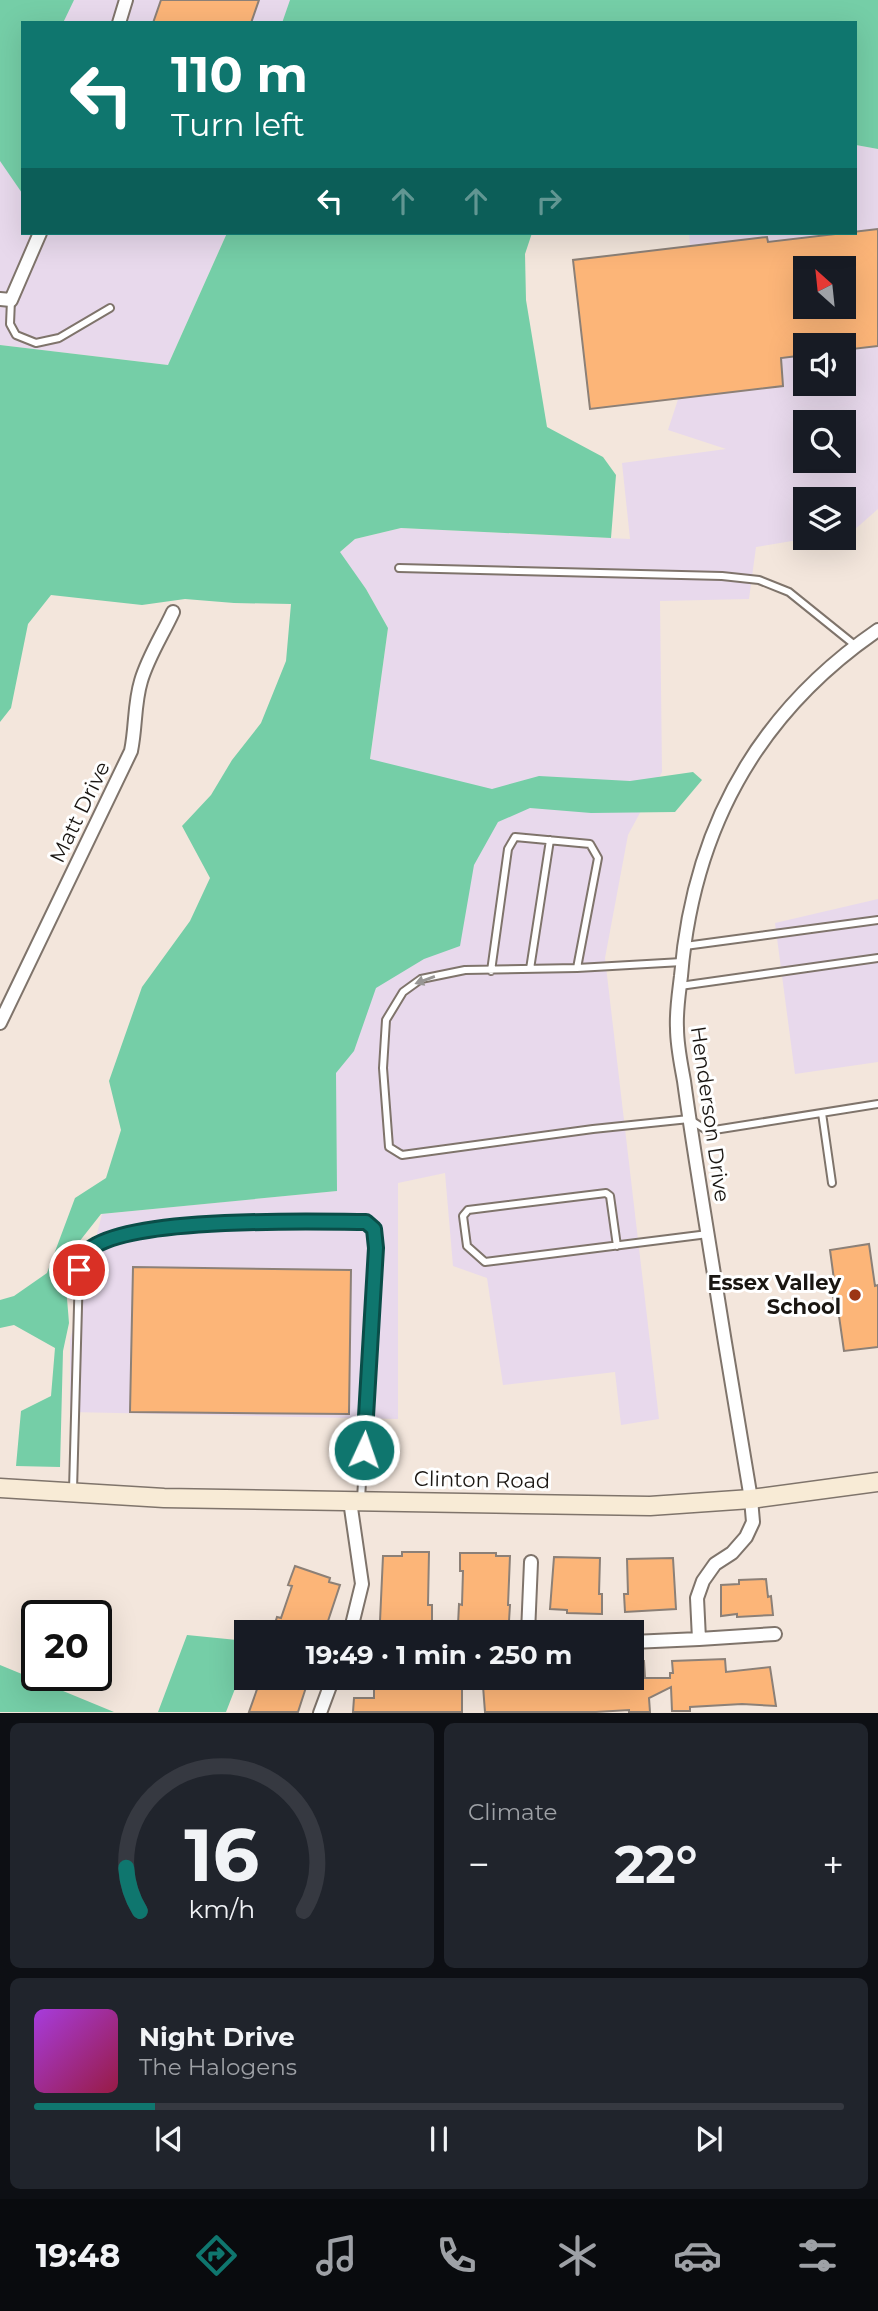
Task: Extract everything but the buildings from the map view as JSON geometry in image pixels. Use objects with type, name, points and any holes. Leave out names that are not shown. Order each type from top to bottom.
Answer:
[{"type":"street","points":[[120,21],[127,0]]},
{"type":"street","points":[[6,299],[39,235]]},
{"type":"street","name":"Matt Drive","points":[[0,1023],[131,751],[135,730],[135,704],[141,679],[173,612]]},
{"type":"street","name":"Henderson Drive","points":[[699,1639],[697,1598],[703,1581],[715,1564],[732,1553],[746,1537],[753,1522],[677,1028],[683,946],[693,888],[707,844],[726,802],[748,762],[775,724],[806,690],[878,630]]},
{"type":"street","name":"Clinton Road","points":[[0,1488],[164,1498],[650,1506],[751,1499],[878,1482]]},
{"type":"street","points":[[353,1620],[362,1584],[356,1501]]},
{"type":"street","points":[[529,1620],[531,1562]]},
{"type":"street","points":[[644,1641],[775,1634]]},
{"type":"street","points":[[320,1713],[329,1690]]},
{"type":"lane","points":[[6,299],[10,324],[16,335],[36,343],[59,338],[110,308]]},
{"type":"lane","points":[[399,568],[722,576],[760,580],[789,592],[856,646]]},
{"type":"lane","points":[[491,971],[508,849],[515,837],[590,844],[598,858],[577,968]]},
{"type":"lane","points":[[530,970],[550,840]]},
{"type":"lane","points":[[683,946],[878,920]]},
{"type":"lane","points":[[680,986],[878,958]]},
{"type":"lane","points":[[682,962],[658,961],[530,970],[465,970],[421,979],[403,992],[386,1020],[383,1068],[389,1147],[402,1155],[593,1129],[690,1119],[708,1131],[878,1104]]},
{"type":"lane","points":[[822,1113],[832,1183]]},
{"type":"lane","points":[[617,1246],[610,1196],[606,1192],[468,1210],[463,1216],[467,1246],[485,1262],[617,1246],[708,1234]]},
{"type":"lane","points":[[73,1493],[79,1270],[85,1254],[106,1241],[134,1233],[234,1221],[366,1222],[374,1229],[376,1248],[356,1501]]},
{"type":"shaded area","points":[[0,0],[325,0],[318,21],[21,21],[21,235],[226,235],[168,365],[0,345]]},
{"type":"shaded area","points":[[857,145],[878,149],[878,509],[856,528],[856,487],[793,487],[793,541],[756,547],[749,599],[660,601],[662,772],[628,835],[605,958],[659,1419],[621,1425],[615,1372],[503,1385],[487,1278],[453,1266],[445,1173],[398,1183],[398,1419],[70,1412],[70,1340],[102,1214],[336,1191],[336,1060],[388,628],[366,589],[339,553],[355,539],[401,528],[630,539],[622,463],[726,449],[668,430],[720,271],[675,253],[690,245],[689,235],[857,235]]},
{"type":"shaded area","points":[[878,899],[878,1062],[795,1074],[775,923]]},
{"type":"green space","points":[[0,0],[74,0],[64,21],[21,21],[21,192],[0,161]]},
{"type":"green space","points":[[290,0],[878,0],[878,149],[857,145],[857,21],[283,21]]},
{"type":"green space","points":[[226,235],[531,235],[525,254],[526,300],[547,427],[603,457],[616,475],[611,538],[401,528],[355,539],[340,552],[366,589],[388,628],[370,759],[492,789],[539,776],[630,781],[693,772],[702,780],[675,812],[591,813],[530,808],[498,822],[474,865],[460,946],[424,959],[376,988],[354,1051],[336,1073],[337,1191],[101,1214],[64,1261],[69,1323],[63,1351],[60,1467],[16,1466],[21,1411],[51,1396],[55,1348],[14,1325],[0,1328],[0,1300],[14,1296],[47,1273],[75,1198],[106,1178],[121,1130],[109,1081],[142,987],[190,921],[210,878],[182,826],[211,795],[232,760],[261,723],[286,661],[291,604],[185,599],[142,605],[51,595],[28,624],[11,708],[0,722],[0,345],[168,365]]},
{"type":"green space","points":[[187,1635],[234,1640],[235,1690],[226,1712],[158,1712]]},
{"type":"green space","points":[[0,1665],[21,1674],[21,1691],[63,1691],[114,1712],[0,1712]]},
{"type":"place","name":"Essex Valley School","points":[[855,1295]]},
{"type":"route","points":[[79,1270],[85,1254],[106,1241],[134,1233],[234,1221],[366,1222],[374,1229],[376,1248],[364,1450]]}]
